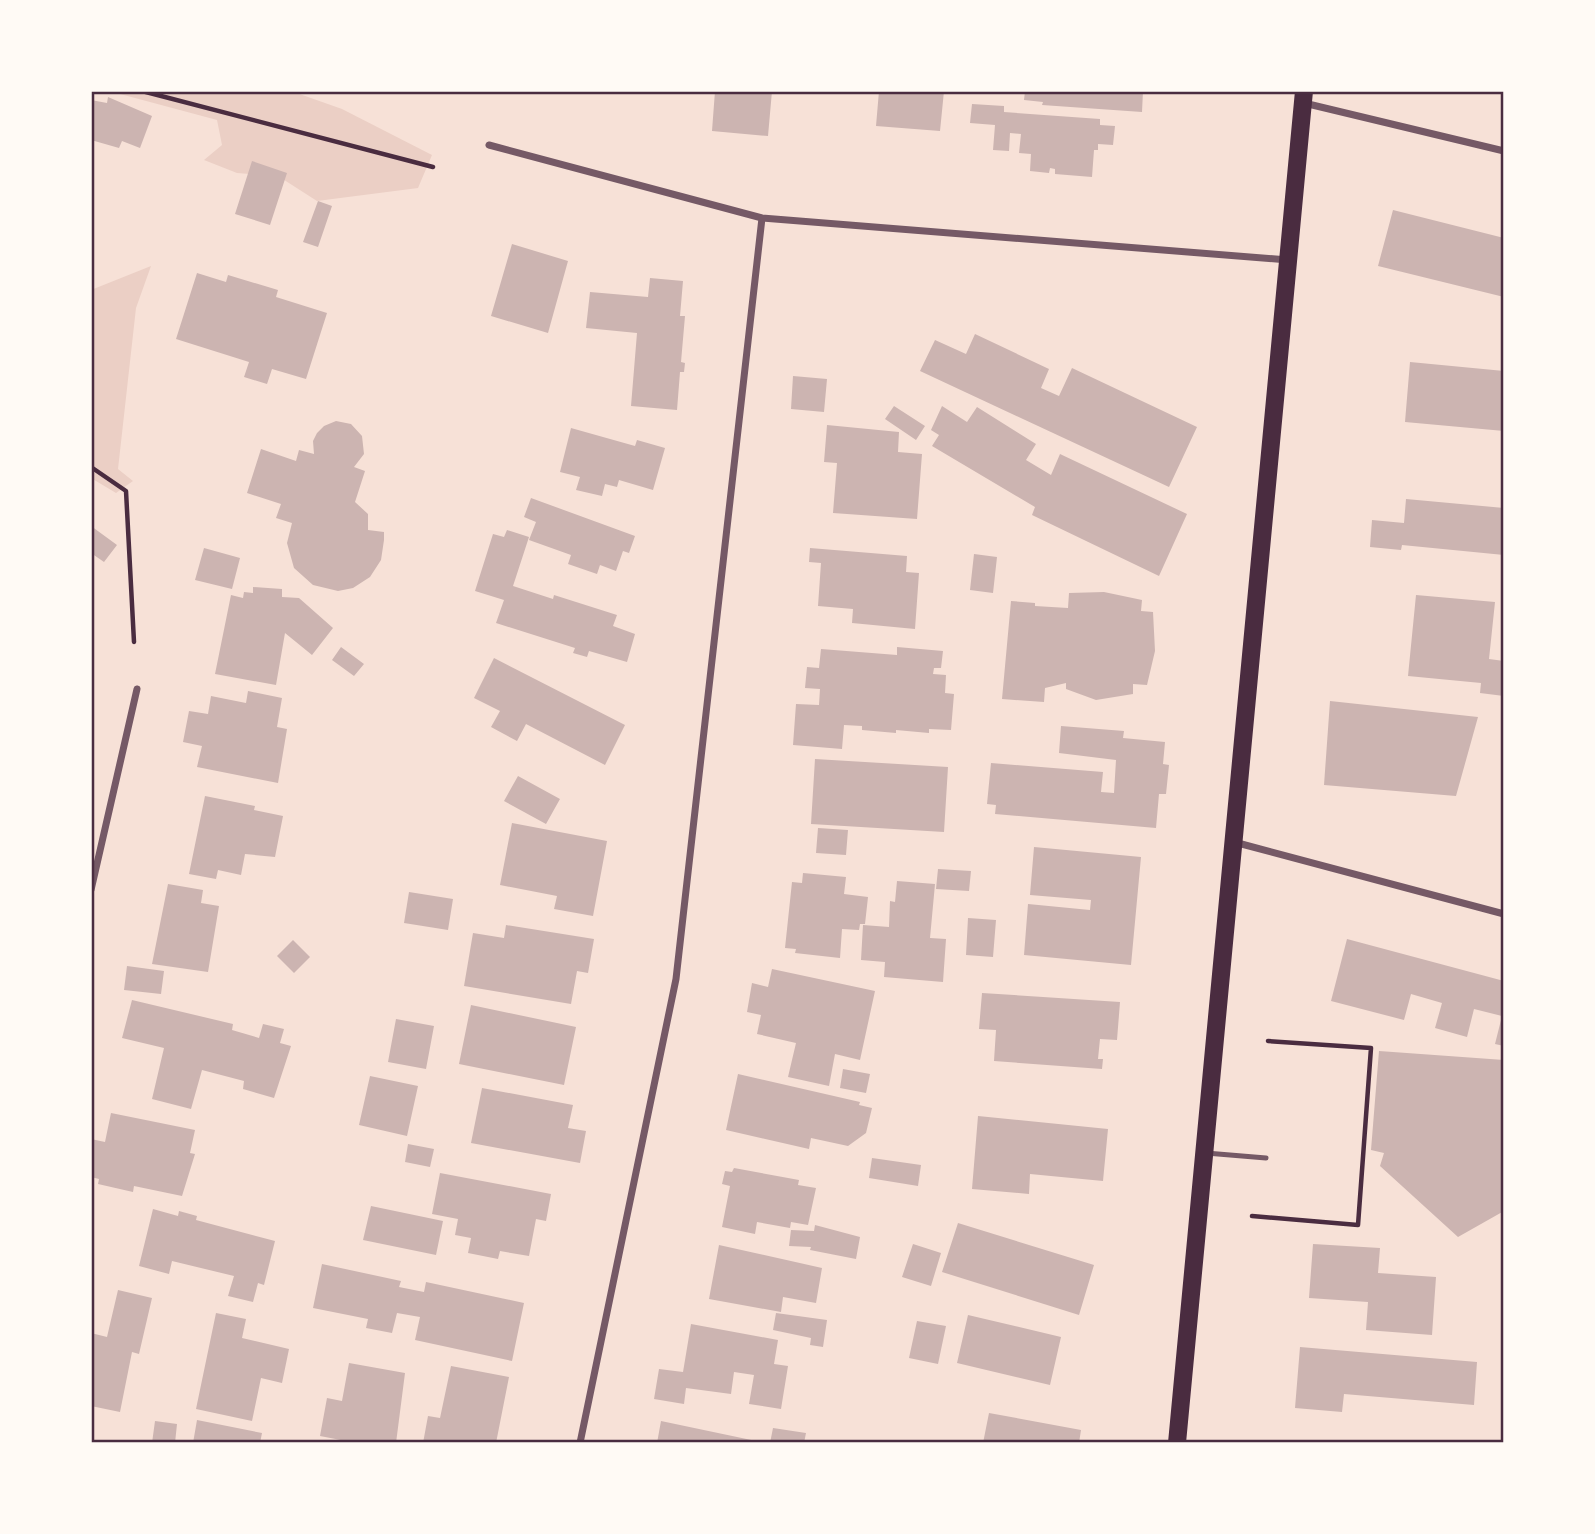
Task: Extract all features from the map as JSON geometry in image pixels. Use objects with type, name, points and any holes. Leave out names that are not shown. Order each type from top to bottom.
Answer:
[{"type":"main road","points":[[1177,1443],[1303,97]]},
{"type":"street","points":[[1303,97],[1504,151]]},
{"type":"street","points":[[489,145],[762,218],[1288,261]]},
{"type":"street","points":[[580,1443],[676,979],[762,218]]},
{"type":"street","points":[[91,890],[137,689]]},
{"type":"street","points":[[1233,842],[1504,914]]},
{"type":"lane","points":[[1204,1153],[1266,1158]]},
{"type":"path","points":[[142,91],[433,167]]},
{"type":"path","points":[[91,467],[126,491],[134,642]]},
{"type":"path","points":[[1252,1216],[1358,1225],[1371,1048],[1268,1041]]},
{"type":"shaded area","points":[[109,91],[291,91],[342,109],[432,155],[418,188],[317,201],[278,176],[237,173],[204,160],[222,145],[217,120]]},
{"type":"shaded area","points":[[151,266],[136,308],[118,469],[133,481],[116,493],[91,478],[91,290]]},
{"type":"building","points":[[715,91],[772,91],[768,136],[712,131]]},
{"type":"building","points":[[879,91],[944,91],[940,131],[876,126]]},
{"type":"building","points":[[1025,91],[1143,91],[1142,112],[1042,105],[1043,102],[1024,100]]},
{"type":"building","points":[[108,97],[152,116],[140,148],[122,141],[119,148],[91,140],[91,100],[107,103]]},
{"type":"building","points":[[972,104],[1004,106],[1004,112],[1100,119],[1100,125],[1115,126],[1113,145],[1098,144],[1098,150],[1094,150],[1092,177],[1055,174],[1055,169],[1050,168],[1049,173],[1030,171],[1031,154],[1019,153],[1021,134],[1010,133],[1009,151],[993,150],[995,125],[970,123]]},
{"type":"building","points":[[252,161],[287,173],[270,225],[235,214]]},
{"type":"building","points":[[318,201],[332,206],[318,247],[303,242]]},
{"type":"building","points":[[1393,210],[1504,238],[1504,297],[1378,266]]},
{"type":"building","points":[[512,244],[568,261],[548,333],[491,316]]},
{"type":"building","points":[[197,273],[226,282],[228,275],[278,290],[276,297],[327,313],[306,379],[272,369],[267,384],[244,377],[249,362],[176,339]]},
{"type":"building","points":[[650,278],[683,281],[680,316],[685,316],[681,362],[685,363],[684,372],[680,372],[677,410],[631,406],[637,333],[586,328],[590,292],[648,297]]},
{"type":"building","points":[[975,334],[1049,369],[1041,388],[1059,396],[1072,368],[1197,427],[1169,487],[920,371],[935,340],[966,354]]},
{"type":"building","points":[[1410,362],[1504,371],[1504,431],[1405,422]]},
{"type":"building","points":[[793,376],[827,379],[824,412],[791,409]]},
{"type":"building","points":[[894,406],[925,426],[916,440],[885,419]]},
{"type":"building","points":[[942,406],[967,422],[977,407],[1036,444],[1026,460],[1051,475],[1060,454],[1187,514],[1159,576],[1032,515],[1035,507],[932,446],[939,435],[931,430]]},
{"type":"building","points":[[336,421],[351,424],[362,436],[364,454],[354,467],[365,471],[355,502],[368,514],[368,530],[384,532],[381,560],[370,577],[353,588],[338,591],[313,585],[294,568],[287,543],[292,523],[276,518],[281,504],[247,493],[261,449],[296,461],[299,450],[314,454],[313,441],[317,433],[324,426]]},
{"type":"building","points":[[827,425],[899,432],[898,452],[922,454],[917,519],[833,513],[837,463],[824,462]]},
{"type":"building","points":[[571,428],[635,446],[637,440],[665,448],[653,490],[619,480],[617,487],[605,484],[602,496],[576,490],[580,477],[560,472]]},
{"type":"building","points":[[531,498],[635,536],[629,553],[623,551],[616,571],[600,565],[597,574],[568,564],[571,555],[529,540],[536,522],[524,517]]},
{"type":"building","points":[[1406,499],[1504,508],[1504,555],[1402,545],[1401,550],[1370,547],[1372,520],[1404,523]]},
{"type":"building","points":[[91,526],[117,545],[104,562],[91,553]]},
{"type":"building","points":[[507,530],[529,537],[513,586],[553,599],[554,595],[617,615],[613,626],[635,634],[627,662],[589,651],[587,657],[573,653],[575,648],[496,623],[504,600],[475,591],[493,534],[504,537]]},
{"type":"building","points":[[204,548],[240,558],[232,589],[195,580]]},
{"type":"building","points":[[810,548],[907,556],[906,572],[919,573],[915,629],[852,623],[853,609],[818,606],[821,563],[809,562]]},
{"type":"building","points":[[974,554],[997,557],[993,593],[970,590]]},
{"type":"building","points":[[253,587],[282,589],[282,597],[299,598],[333,628],[312,655],[285,633],[276,685],[215,674],[231,595],[243,598],[244,592],[253,593]]},
{"type":"building","points":[[1104,592],[1142,600],[1141,611],[1153,612],[1155,651],[1147,685],[1133,684],[1133,694],[1096,700],[1066,689],[1066,683],[1045,688],[1044,702],[1002,699],[1011,601],[1068,608],[1069,593]]},
{"type":"building","points":[[1416,595],[1495,602],[1489,659],[1504,661],[1504,696],[1480,693],[1481,683],[1408,676]]},
{"type":"building","points":[[341,647],[364,664],[354,676],[332,660]]},
{"type":"building","points":[[897,647],[943,651],[941,668],[934,668],[933,674],[946,675],[945,693],[954,694],[951,730],[929,729],[929,733],[896,730],[896,733],[862,730],[862,726],[844,725],[842,749],[793,745],[796,704],[819,705],[820,689],[805,688],[807,667],[819,668],[821,649],[897,655]]},
{"type":"building","points":[[494,658],[625,725],[605,765],[526,724],[517,741],[491,727],[500,711],[474,698]]},
{"type":"building","points":[[248,691],[282,698],[277,727],[287,729],[278,783],[197,767],[202,746],[183,742],[189,711],[208,714],[211,696],[246,703]]},
{"type":"building","points":[[1330,701],[1478,717],[1456,796],[1324,785]]},
{"type":"building","points":[[1061,726],[1124,731],[1123,738],[1165,742],[1163,764],[1169,765],[1166,794],[1159,794],[1156,828],[995,814],[996,805],[987,804],[991,763],[1103,772],[1101,792],[1114,793],[1116,760],[1059,753]]},
{"type":"building","points":[[815,759],[948,767],[944,832],[811,824]]},
{"type":"building","points":[[518,776],[560,799],[546,824],[504,801]]},
{"type":"building","points":[[205,796],[255,806],[254,810],[283,816],[275,857],[245,854],[241,875],[218,870],[216,879],[189,874]]},
{"type":"building","points":[[512,823],[607,841],[593,916],[554,909],[557,896],[500,885]]},
{"type":"building","points":[[818,828],[848,830],[846,855],[816,853]]},
{"type":"building","points":[[1034,847],[1141,857],[1131,965],[1024,955],[1028,904],[1090,910],[1091,900],[1030,895]]},
{"type":"building","points":[[938,869],[971,871],[969,891],[936,889]]},
{"type":"building","points":[[803,873],[846,877],[844,894],[868,897],[865,924],[860,924],[859,930],[842,929],[840,958],[795,953],[796,949],[785,948],[792,882],[802,883]]},
{"type":"building","points":[[897,881],[935,884],[930,938],[946,939],[943,982],[884,977],[885,962],[861,960],[863,925],[889,927],[890,901],[895,902]]},
{"type":"building","points":[[168,884],[203,890],[201,903],[219,906],[208,972],[152,964]]},
{"type":"building","points":[[409,892],[453,899],[448,930],[404,923]]},
{"type":"building","points":[[968,918],[996,920],[993,957],[966,955]]},
{"type":"building","points":[[506,925],[594,939],[588,973],[577,971],[571,1004],[464,986],[473,933],[504,938]]},
{"type":"building","points":[[1347,939],[1504,981],[1504,1046],[1495,1044],[1502,1016],[1474,1009],[1467,1037],[1435,1028],[1442,1003],[1411,994],[1404,1020],[1331,1001]]},
{"type":"building","points":[[293,940],[310,957],[294,973],[277,956]]},
{"type":"building","points":[[127,966],[164,971],[161,994],[124,990]]},
{"type":"building","points":[[772,969],[875,991],[860,1060],[835,1054],[829,1086],[788,1077],[796,1043],[757,1034],[761,1015],[747,1012],[752,983],[768,987]]},
{"type":"building","points":[[982,993],[1120,1002],[1117,1040],[1100,1039],[1098,1059],[1103,1059],[1102,1069],[994,1061],[996,1030],[979,1029]]},
{"type":"building","points":[[132,1000],[233,1024],[232,1030],[259,1038],[263,1024],[284,1029],[280,1043],[291,1046],[274,1098],[243,1089],[244,1081],[202,1070],[191,1109],[152,1099],[164,1048],[122,1038]]},
{"type":"building","points":[[471,1005],[576,1027],[564,1085],[459,1064]]},
{"type":"building","points":[[396,1019],[434,1026],[426,1069],[388,1062]]},
{"type":"building","points":[[1379,1051],[1504,1060],[1504,1211],[1458,1237],[1380,1166],[1384,1153],[1371,1150]]},
{"type":"building","points":[[843,1069],[870,1074],[866,1093],[840,1088]]},
{"type":"building","points":[[738,1074],[860,1102],[859,1105],[872,1108],[866,1133],[848,1146],[811,1138],[809,1149],[726,1130]]},
{"type":"building","points":[[370,1076],[418,1086],[407,1136],[359,1125]]},
{"type":"building","points":[[482,1088],[573,1105],[568,1128],[586,1131],[580,1163],[471,1143]]},
{"type":"building","points":[[111,1113],[195,1130],[190,1153],[195,1154],[182,1196],[134,1186],[133,1192],[98,1184],[99,1179],[91,1177],[91,1139],[105,1142]]},
{"type":"building","points":[[978,1116],[1108,1129],[1103,1181],[1030,1174],[1029,1194],[972,1189]]},
{"type":"building","points":[[408,1144],[434,1149],[430,1167],[405,1162]]},
{"type":"building","points":[[872,1158],[921,1165],[918,1186],[869,1178]]},
{"type":"building","points":[[734,1168],[799,1180],[798,1185],[816,1188],[808,1225],[791,1222],[790,1228],[757,1222],[755,1234],[722,1227],[730,1186],[722,1184],[725,1171],[732,1172]]},
{"type":"building","points":[[440,1173],[551,1194],[546,1221],[536,1219],[529,1256],[500,1251],[498,1259],[468,1253],[471,1238],[455,1235],[458,1219],[432,1214]]},
{"type":"building","points":[[371,1206],[443,1221],[436,1255],[363,1240]]},
{"type":"building","points":[[153,1209],[178,1216],[179,1211],[197,1216],[196,1220],[275,1241],[264,1285],[258,1283],[253,1302],[228,1296],[234,1276],[172,1261],[169,1274],[139,1266]]},
{"type":"building","points":[[958,1223],[1094,1265],[1079,1315],[942,1272]]},
{"type":"building","points":[[815,1225],[860,1237],[856,1259],[810,1250],[811,1247],[789,1246],[791,1230],[814,1231]]},
{"type":"building","points":[[913,1244],[941,1253],[931,1286],[902,1277]]},
{"type":"building","points":[[1313,1244],[1380,1248],[1378,1273],[1436,1277],[1432,1335],[1366,1330],[1368,1302],[1309,1298]]},
{"type":"building","points":[[719,1245],[822,1268],[816,1303],[783,1297],[781,1312],[709,1299]]},
{"type":"building","points":[[322,1264],[401,1281],[399,1287],[424,1292],[426,1282],[524,1303],[512,1361],[415,1340],[420,1317],[397,1313],[392,1333],[366,1328],[368,1319],[313,1308]]},
{"type":"building","points":[[118,1290],[152,1298],[139,1354],[132,1352],[120,1412],[91,1406],[91,1333],[107,1337]]},
{"type":"building","points":[[216,1313],[246,1319],[242,1338],[289,1349],[282,1383],[261,1378],[252,1421],[196,1409]]},
{"type":"building","points":[[776,1313],[827,1320],[823,1347],[810,1345],[811,1338],[773,1330]]},
{"type":"building","points":[[968,1315],[1061,1337],[1050,1385],[957,1363]]},
{"type":"building","points":[[917,1321],[946,1326],[938,1364],[909,1358]]},
{"type":"building","points":[[691,1324],[778,1340],[774,1364],[788,1366],[781,1409],[749,1404],[754,1375],[734,1372],[731,1394],[686,1388],[684,1404],[654,1399],[659,1369],[683,1372]]},
{"type":"building","points":[[1300,1347],[1477,1362],[1474,1405],[1344,1394],[1342,1412],[1295,1408]]},
{"type":"building","points":[[349,1363],[405,1373],[396,1443],[356,1443],[320,1436],[327,1398],[342,1401]]},
{"type":"building","points":[[451,1366],[509,1377],[496,1443],[423,1443],[428,1416],[440,1418]]},
{"type":"building","points":[[989,1413],[1081,1430],[1079,1443],[983,1443]]},
{"type":"building","points":[[197,1420],[262,1433],[260,1443],[193,1443]]},
{"type":"building","points":[[155,1421],[177,1424],[175,1443],[152,1443]]},
{"type":"building","points":[[661,1421],[756,1441],[657,1443]]},
{"type":"building","points":[[773,1428],[806,1433],[804,1443],[770,1443]]}]
